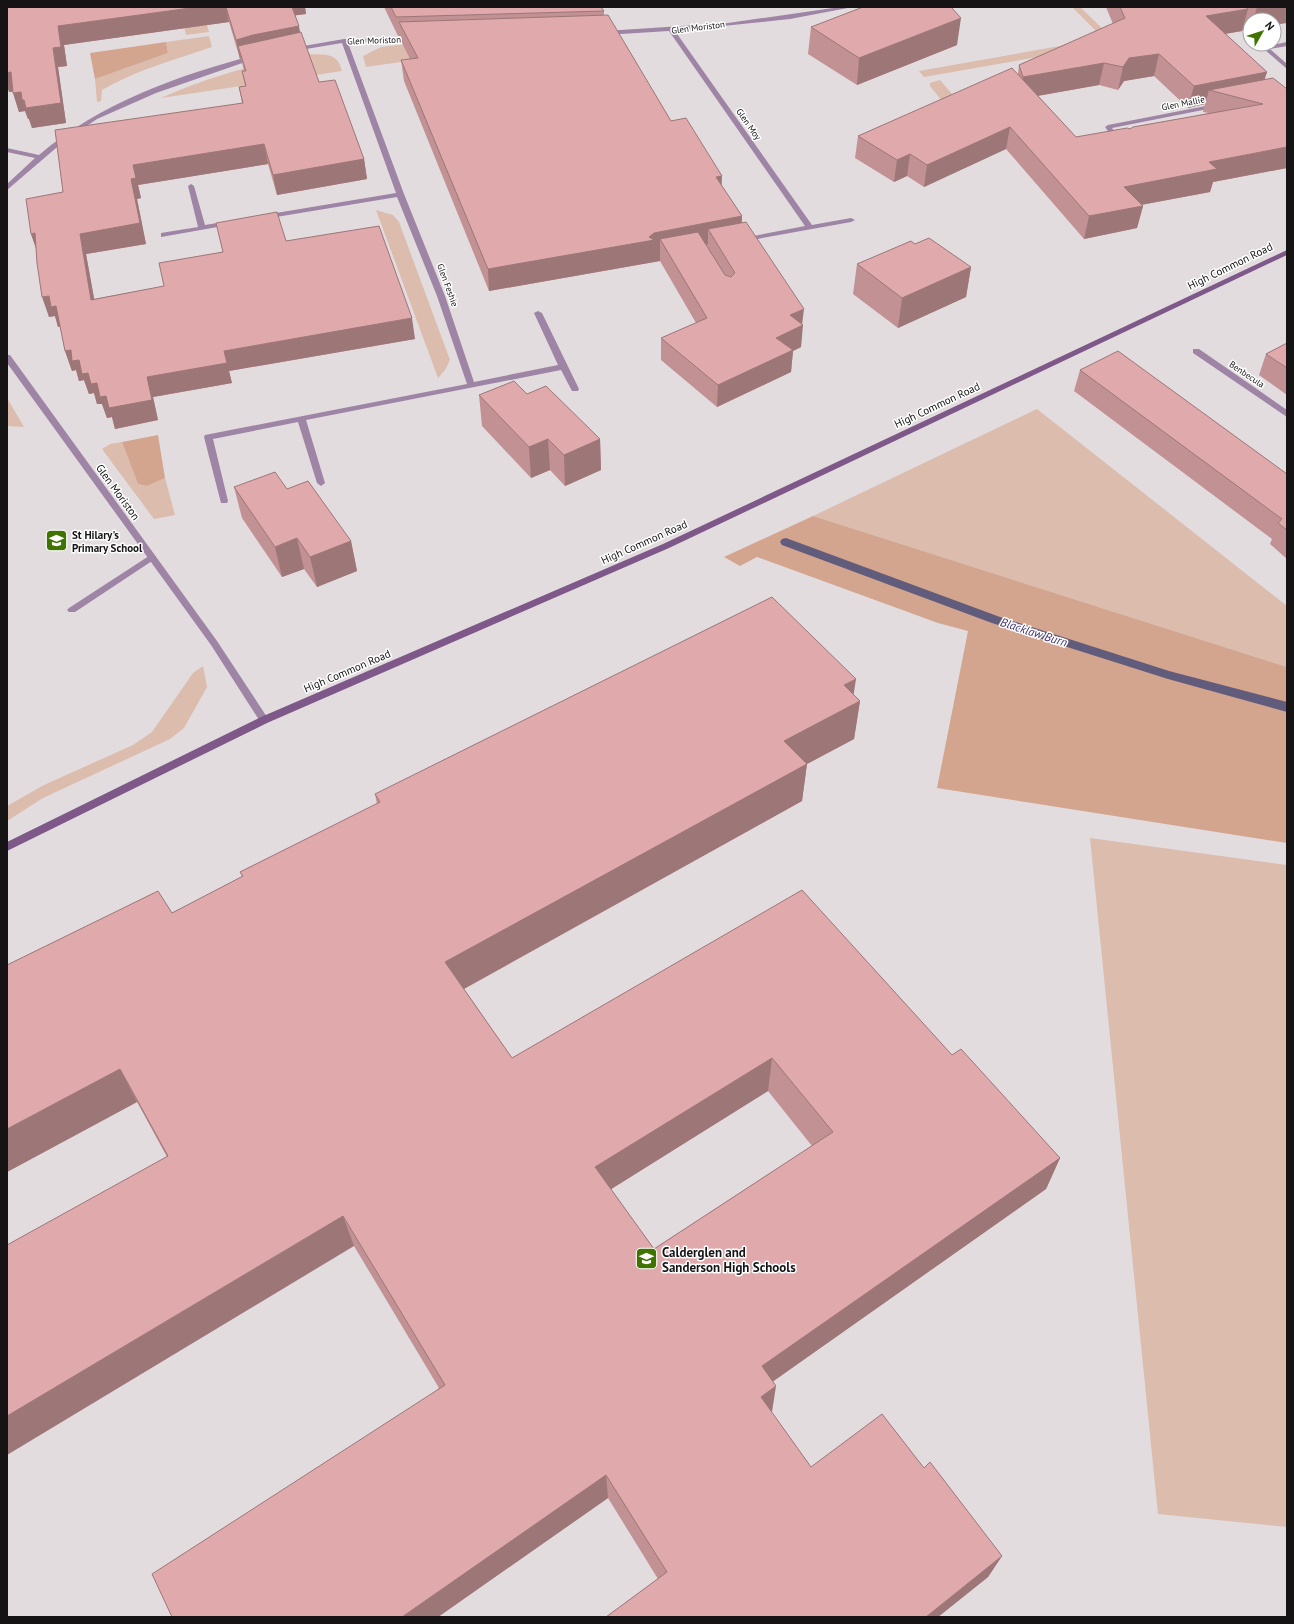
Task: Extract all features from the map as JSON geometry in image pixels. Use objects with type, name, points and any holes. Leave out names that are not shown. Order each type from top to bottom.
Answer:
[{"type":"street","name":"Glen Moriston","points":[[601,33],[672,31],[824,12],[850,7]]},
{"type":"street","points":[[1220,7],[1242,27]]},
{"type":"street","name":"Glen Moy","points":[[672,31],[810,228]]},
{"type":"street","name":"Glen Moriston","points":[[287,50],[344,41],[421,39]]},
{"type":"street","name":"Glen Feshie","points":[[344,41],[400,194],[441,296],[471,385]]},
{"type":"street","points":[[1270,52],[1287,68]]},
{"type":"street","points":[[7,188],[40,157],[94,118],[137,98],[185,79],[264,55]]},
{"type":"street","name":"Glen Mallie","points":[[1124,148],[1108,127],[1220,105]]},
{"type":"street","points":[[7,150],[40,157]]},
{"type":"street","points":[[191,186],[202,228]]},
{"type":"street","points":[[256,218],[400,194]]},
{"type":"street","points":[[737,242],[851,220]]},
{"type":"street","points":[[164,235],[233,222]]},
{"type":"street","name":"High Common Road","points":[[7,847],[264,720],[666,546],[1287,252]]},
{"type":"street","points":[[538,313],[575,389]]},
{"type":"street","name":"Benbecula","points":[[1196,351],[1287,414]]},
{"type":"street","name":"Glen Moriston","points":[[7,357],[214,643],[264,720]]},
{"type":"street","points":[[224,501],[208,437],[563,367]]},
{"type":"street","points":[[301,418],[321,483]]},
{"type":"street","points":[[72,610],[152,557]]},
{"type":"shaded area","points":[[179,7],[202,7],[209,32],[186,35]]},
{"type":"shaded area","points":[[1072,7],[1080,7],[1108,34],[1100,35]]},
{"type":"shaded area","points":[[209,36],[212,47],[156,66],[115,83],[102,90],[101,101],[97,102],[95,79],[168,53],[166,42]]},
{"type":"shaded area","points":[[1110,37],[1117,43],[924,77],[919,71]]},
{"type":"shaded area","points":[[166,42],[168,53],[95,79],[90,53]]},
{"type":"shaded area","points":[[497,43],[498,48],[366,67],[363,56],[381,47],[399,45]]},
{"type":"shaded area","points":[[308,54],[325,55],[334,58],[337,60],[342,71],[161,98],[215,77],[270,62]]},
{"type":"shaded area","points":[[940,80],[965,109],[978,145],[930,86],[930,83]]},
{"type":"shaded area","points":[[376,210],[393,215],[399,222],[450,360],[445,370],[438,378]]},
{"type":"shaded area","points":[[7,398],[24,427],[7,426]]},
{"type":"shaded area","points":[[1037,409],[1287,606],[1287,667],[813,516]]},
{"type":"shaded area","points":[[158,435],[165,478],[147,486],[138,484],[122,442]]},
{"type":"shaded area","points":[[122,442],[138,484],[147,486],[165,478],[175,515],[154,519],[102,449],[110,444]]},
{"type":"shaded area","points":[[813,516],[1287,667],[1287,843],[937,788],[968,631],[938,623],[757,557],[740,566],[724,557]]},
{"type":"shaded area","points":[[203,666],[207,687],[184,728],[170,739],[43,798],[7,821],[7,806],[44,785],[133,745],[152,732],[193,673]]},
{"type":"shaded area","points":[[1090,838],[1287,865],[1287,1527],[1158,1514]]},
{"type":"building","points":[[7,7],[198,7],[58,26],[61,47],[53,48],[61,103],[26,108],[24,100],[22,100],[21,92],[13,93],[11,72],[7,73]]},
{"type":"building","points":[[226,7],[292,7],[299,26],[236,40]]},
{"type":"building","points":[[391,7],[601,7],[604,11],[396,17]]},
{"type":"building","points":[[863,7],[951,7],[961,18],[859,58],[811,27]]},
{"type":"building","points":[[1120,7],[1246,7],[1248,9],[1206,16],[1242,49],[1242,52],[1245,52],[1267,72],[1194,86],[1159,54],[1129,58],[1123,67],[1104,63],[1023,77],[1019,65],[1125,18]]},
{"type":"building","points":[[608,15],[671,121],[686,118],[722,176],[716,177],[742,216],[654,233],[649,237],[654,240],[698,232],[725,275],[731,277],[735,273],[708,229],[746,222],[804,309],[790,315],[803,325],[776,338],[793,350],[718,385],[661,338],[707,318],[660,239],[488,269],[401,60],[418,58],[399,22]]},
{"type":"building","points":[[301,32],[319,82],[335,80],[364,159],[273,175],[264,144],[133,165],[136,178],[131,179],[140,223],[80,234],[91,300],[164,286],[159,263],[223,252],[216,223],[277,212],[286,241],[379,226],[412,318],[224,351],[227,363],[147,377],[152,400],[109,408],[106,396],[100,397],[97,383],[91,384],[88,373],[82,374],[79,360],[72,361],[71,350],[65,351],[56,306],[51,307],[49,296],[42,297],[37,263],[35,233],[31,234],[26,199],[63,192],[55,130],[243,103],[239,87],[246,86],[242,71],[246,71],[238,46]]},
{"type":"building","points":[[1012,68],[1076,137],[1127,128],[1130,129],[1133,127],[1263,104],[1209,90],[1273,78],[1287,89],[1287,147],[1209,162],[1217,169],[1124,187],[1143,206],[1089,216],[1010,127],[927,165],[910,154],[897,160],[858,136]]},
{"type":"building","points":[[929,238],[971,267],[902,298],[857,264],[911,241],[915,244]]},
{"type":"building","points":[[1287,343],[1287,368],[1266,354]]},
{"type":"building","points":[[1118,351],[1287,474],[1287,530],[1278,523],[1282,519],[1080,370]]},
{"type":"building","points":[[514,381],[527,394],[546,386],[600,439],[564,455],[548,439],[529,447],[479,395]]},
{"type":"building","points":[[275,472],[287,489],[308,481],[351,541],[310,557],[297,538],[275,547],[234,487]]},
{"type":"building","points":[[772,597],[856,679],[844,685],[860,701],[784,741],[807,764],[445,962],[512,1058],[802,890],[952,1055],[961,1049],[1060,1158],[762,1366],[776,1386],[761,1397],[811,1467],[882,1414],[924,1468],[930,1462],[1002,1556],[926,1617],[606,1617],[667,1572],[606,1475],[402,1617],[172,1617],[152,1574],[445,1385],[343,1216],[7,1416],[7,1245],[168,1156],[120,1069],[7,1129],[7,965],[158,891],[172,913],[243,876],[240,872],[380,802],[375,794]],"holes":[[[772,1058],[833,1132],[654,1249],[595,1167]]]},
{"type":"waterway","name":"Blacklaw Burn","points":[[786,542],[996,620],[1168,675],[1287,707]]},
{"type":"place","name":"St Hilary's Primary School","points":[[56,541]]},
{"type":"place","name":"Calderglen and Sanderson High Schools","points":[[647,1259]]}]
